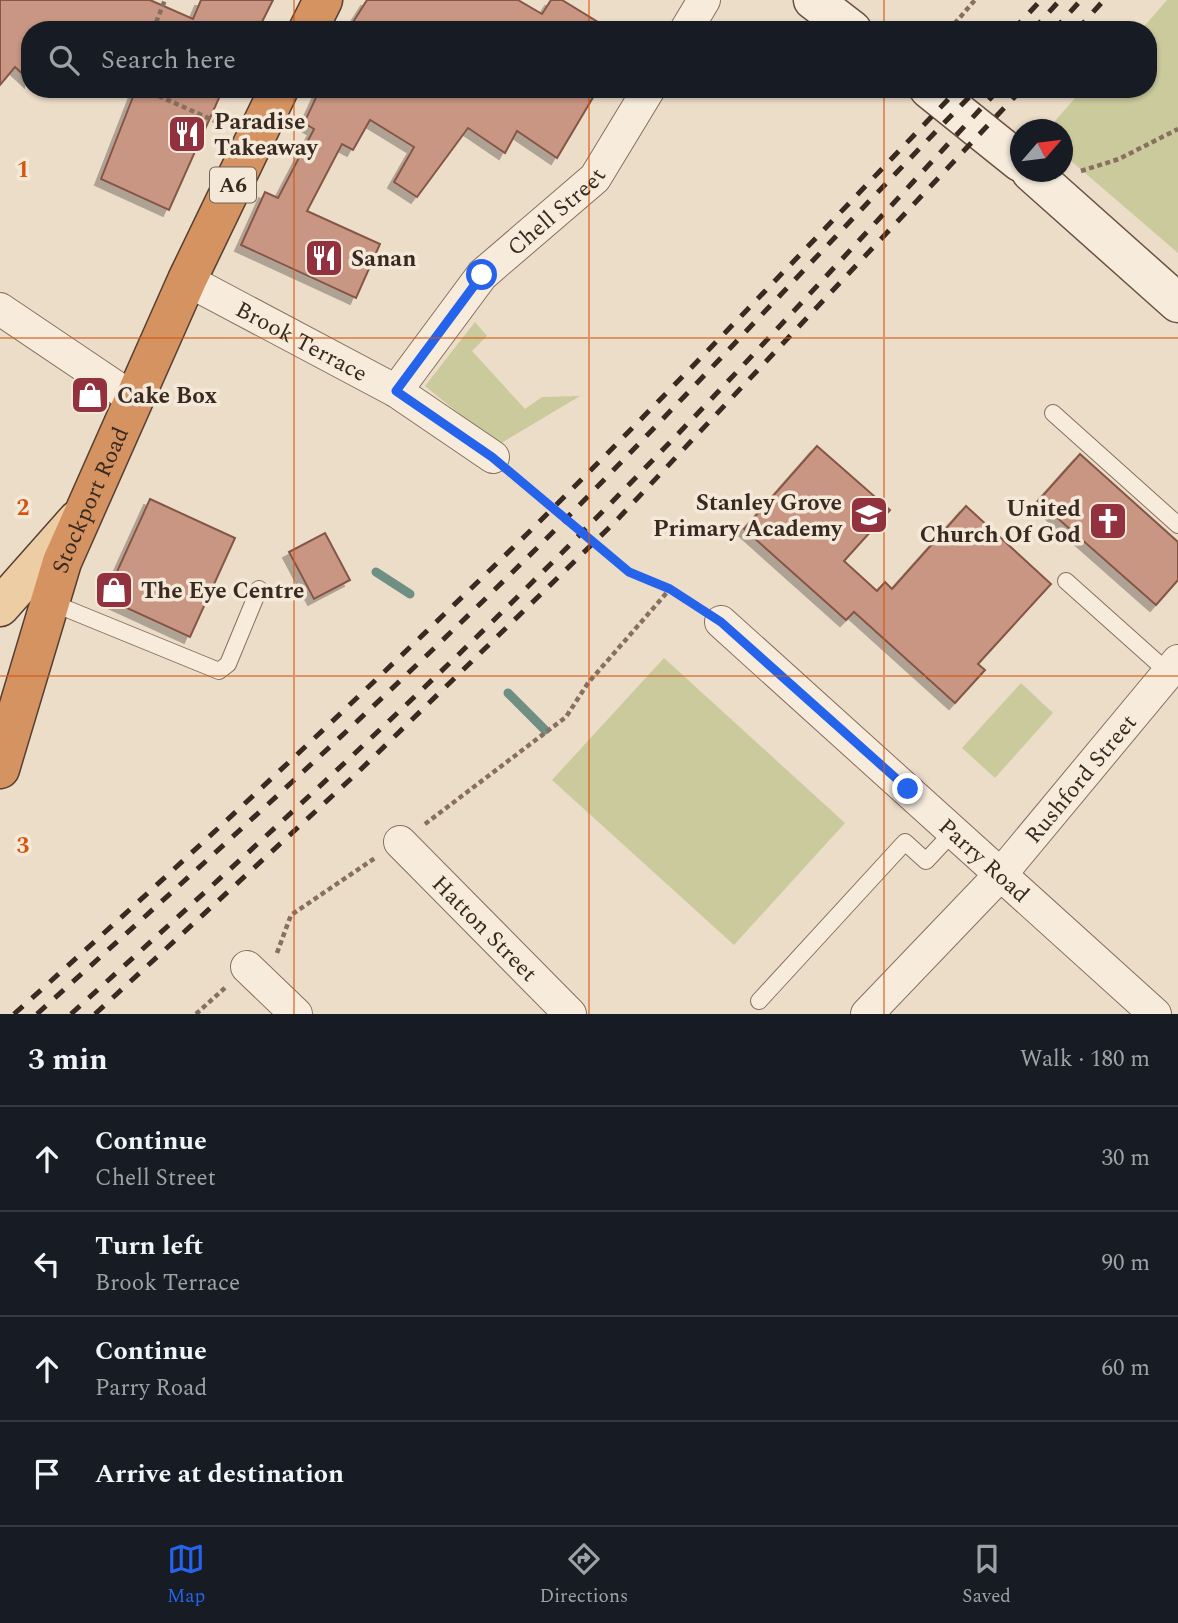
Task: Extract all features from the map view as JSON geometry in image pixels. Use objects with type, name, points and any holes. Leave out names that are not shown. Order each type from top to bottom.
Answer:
[{"type":"highway","points":[[312,21],[323,0]]},
{"type":"highway","name":"Stockport Road","points":[[0,769],[23,598],[81,516],[187,280],[275,98]]},
{"type":"street","points":[[691,21],[704,0]]},
{"type":"street","points":[[813,0],[840,21]]},
{"type":"street","name":"Chell Street","points":[[396,391],[482,275],[595,178],[644,98]]},
{"type":"street","points":[[940,98],[1010,154]]},
{"type":"street","points":[[1043,182],[1178,303]]},
{"type":"street","name":"Brook Terrace","points":[[187,280],[396,391],[492,457]]},
{"type":"street","points":[[0,309],[135,400]]},
{"type":"street","name":"Parry Road","points":[[721,622],[1155,1014]]},
{"type":"street","name":"Rushford Street","points":[[867,1014],[1001,874],[1173,667]]},
{"type":"street","name":"Hatton Street","points":[[400,842],[570,1014]]},
{"type":"street","points":[[247,967],[296,1014]]},
{"type":"lane","points":[[1053,413],[1178,525]]},
{"type":"lane","points":[[1066,581],[1173,667]]},
{"type":"lane","points":[[23,598],[219,671],[228,664],[259,589]]},
{"type":"lane","points":[[759,1001],[905,842],[926,861],[954,831]]},
{"type":"path","points":[[157,21],[165,0]]},
{"type":"path","points":[[957,21],[975,0]]},
{"type":"path","points":[[163,98],[224,125]]},
{"type":"path","points":[[1073,166],[1119,159],[1178,129]]},
{"type":"path","points":[[492,457],[629,572],[670,589],[721,622]]},
{"type":"path","points":[[196,1014],[247,967],[274,963],[291,915],[400,842],[566,717],[588,683],[670,589]]},
{"type":"green space","points":[[1167,0],[1178,0],[1178,253],[1073,163],[1073,119],[1057,119],[1075,98],[1157,98],[1157,21],[1149,21]]},
{"type":"green space","points":[[475,322],[487,336],[472,351],[525,409],[542,397],[580,396],[498,445],[425,386]]},
{"type":"green space","points":[[664,658],[845,823],[734,945],[552,780]]},
{"type":"green space","points":[[1021,683],[1053,713],[995,778],[962,748]]},
{"type":"building","points":[[0,0],[150,0],[193,19],[201,0],[273,0],[262,21],[21,21],[21,73],[15,67],[0,85]]},
{"type":"building","points":[[367,0],[518,0],[542,14],[551,0],[562,0],[596,21],[354,21]]},
{"type":"building","points":[[132,98],[219,98],[169,210],[101,179]]},
{"type":"building","points":[[316,98],[593,98],[557,158],[517,131],[505,153],[468,128],[417,197],[394,182],[414,147],[370,120],[353,150],[342,144],[307,211],[380,244],[356,298],[241,245],[265,192],[278,198],[314,129],[304,123]]},
{"type":"building","points":[[817,446],[890,510],[844,561],[877,591],[885,582],[892,589],[966,506],[1051,584],[978,664],[985,670],[955,703],[854,612],[846,620],[744,529]]},
{"type":"building","name":"United Church Of God","points":[[1080,454],[1178,542],[1178,580],[1156,605],[1038,501]]},
{"type":"building","points":[[150,499],[235,538],[190,637],[105,598]]},
{"type":"building","points":[[325,533],[350,580],[314,599],[289,552]]},
{"type":"waterway","points":[[376,572],[410,594]]},
{"type":"waterway","points":[[508,693],[545,730]]},
{"type":"railway","points":[[1021,21],[1041,0]]},
{"type":"railway","points":[[1041,21],[1060,0]]},
{"type":"railway","points":[[1062,21],[1081,0]]},
{"type":"railway","points":[[1085,21],[1104,0]]},
{"type":"railway","points":[[14,1014],[274,776],[528,533],[691,368],[949,98]]},
{"type":"railway","points":[[37,1014],[229,840],[480,604],[651,431],[968,98]]},
{"type":"railway","points":[[71,1014],[343,765],[542,573],[805,300],[991,98]]},
{"type":"railway","points":[[95,1014],[355,775],[616,521],[1014,98]]},
{"type":"place","name":"Paradise Takeaway","points":[[187,134]]},
{"type":"place","name":"Sanan","points":[[324,258]]},
{"type":"place","name":"Cake Box","points":[[90,395]]},
{"type":"place","name":"Stanley Grove Primary Academy","points":[[869,515]]},
{"type":"place","name":"United Church Of God","points":[[1108,521]]},
{"type":"place","name":"The Eye Centre","points":[[114,590]]},
{"type":"route","points":[[482,275],[396,391],[492,457],[629,572],[670,589],[721,622],[908,789]]}]
